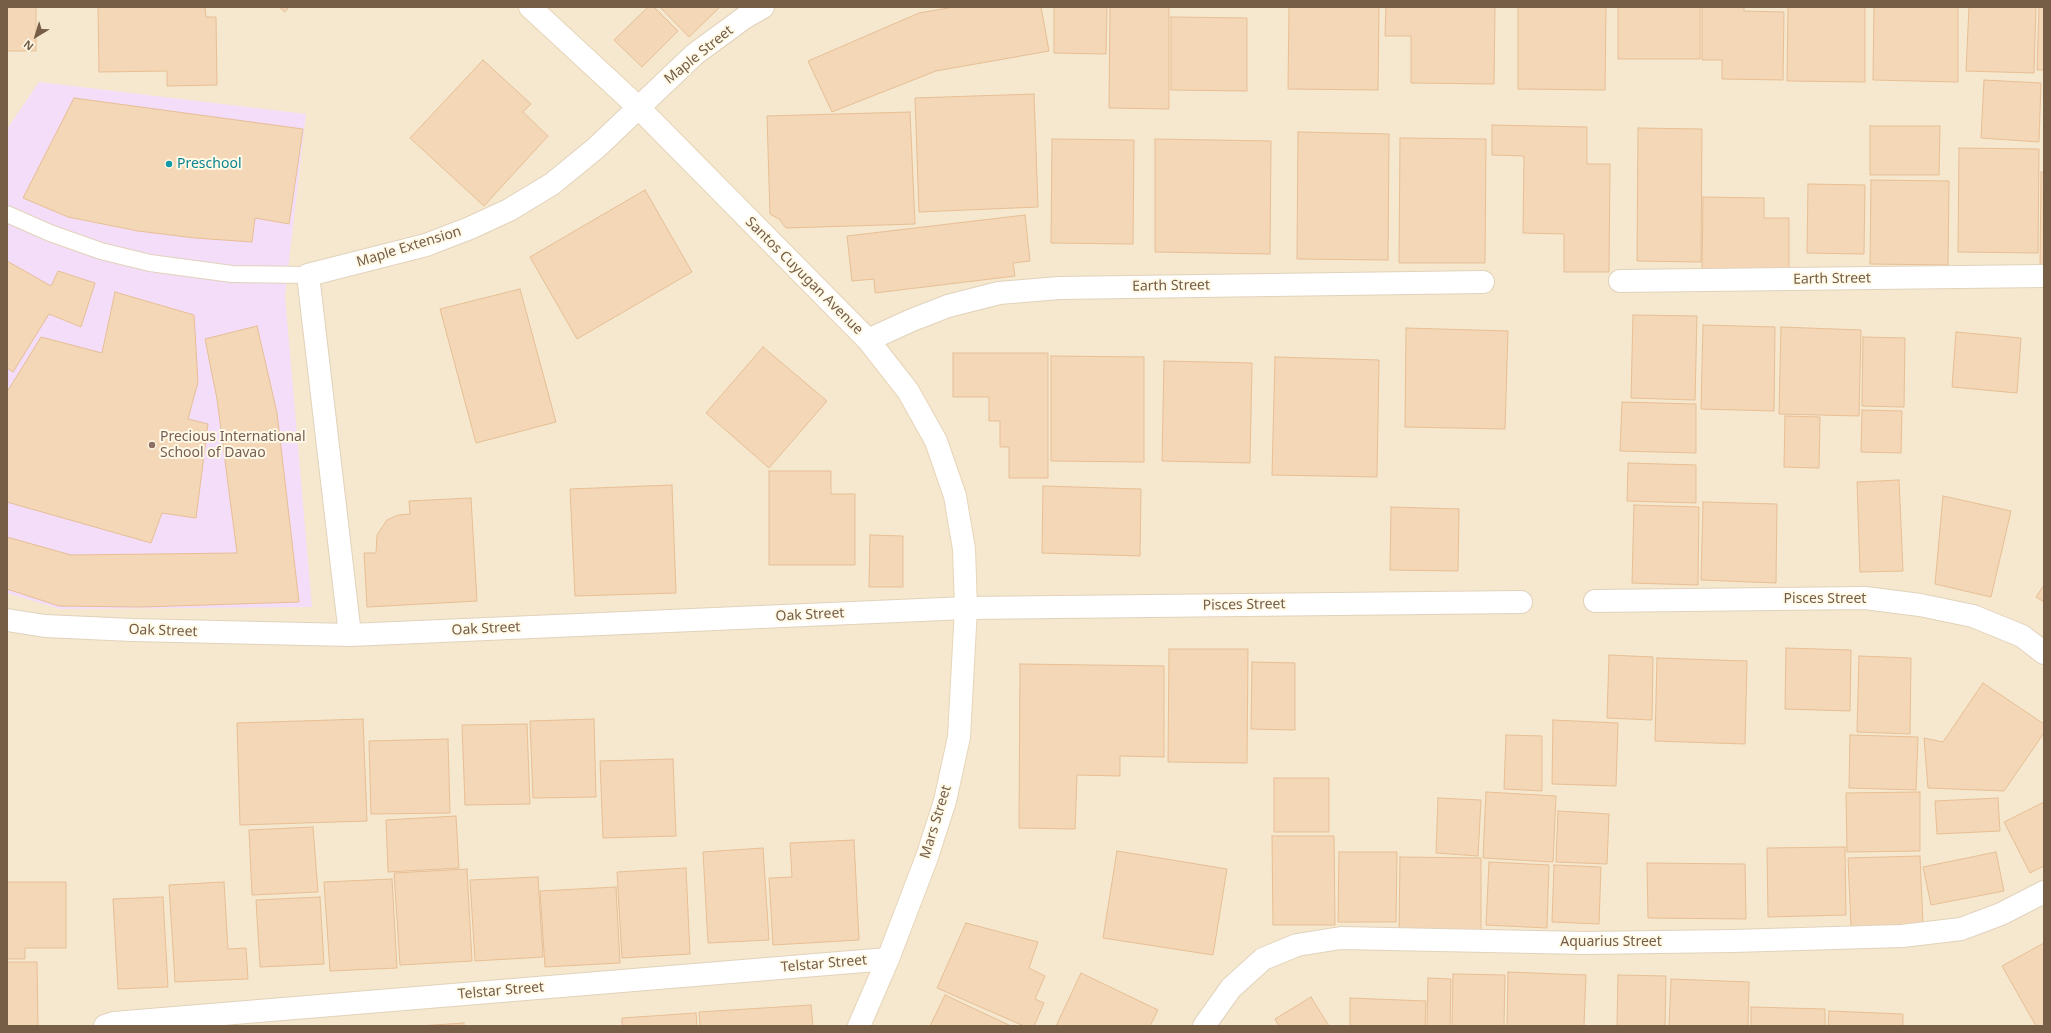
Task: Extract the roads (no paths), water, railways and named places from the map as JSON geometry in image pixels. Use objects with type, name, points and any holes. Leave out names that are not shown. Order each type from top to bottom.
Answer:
[{"type":"street","name":"Santos Cuyugan Avenue","points":[[530,7],[638,107],[868,340],[908,391],[936,441],[955,496],[964,549],[966,608]]},
{"type":"street","name":"Maple Street","points":[[638,107],[695,54],[744,18],[763,7]]},
{"type":"street","name":"Maple Extension","points":[[308,275],[426,245],[470,228],[509,210],[552,184],[596,148],[638,107]]},
{"type":"street","points":[[308,275],[350,635]]},
{"type":"street","name":"Earth Street","points":[[1620,281],[2044,276]]},
{"type":"street","name":"Earth Street","points":[[868,340],[948,306],[1006,293],[1059,288],[1483,282]]},
{"type":"street","name":"Pisces Street","points":[[1594,601],[1865,598],[1920,605],[1973,616],[2022,636],[2044,654]]},
{"type":"street","name":"Pisces Street","points":[[966,608],[1521,602]]},
{"type":"street","name":"Oak Street","points":[[7,620],[45,626],[132,630],[350,635],[966,608]]},
{"type":"street","name":"Mars Street","points":[[859,1026],[888,959],[927,857],[948,787],[959,737],[966,608]]},
{"type":"street","name":"Aquarius Street","points":[[1204,1026],[1231,988],[1263,959],[1296,945],[1341,938],[1592,943],[1902,936],[1961,929],[2001,914],[2044,892]]},
{"type":"street","name":"Telstar Street","points":[[110,1024],[888,959]]},
{"type":"lane","points":[[7,214],[50,233],[100,251],[150,263],[232,274],[308,275]]},
{"type":"place","name":"Preschool","points":[[169,164]]},
{"type":"place","name":"Precious International School of Davao","points":[[152,445]]}]
